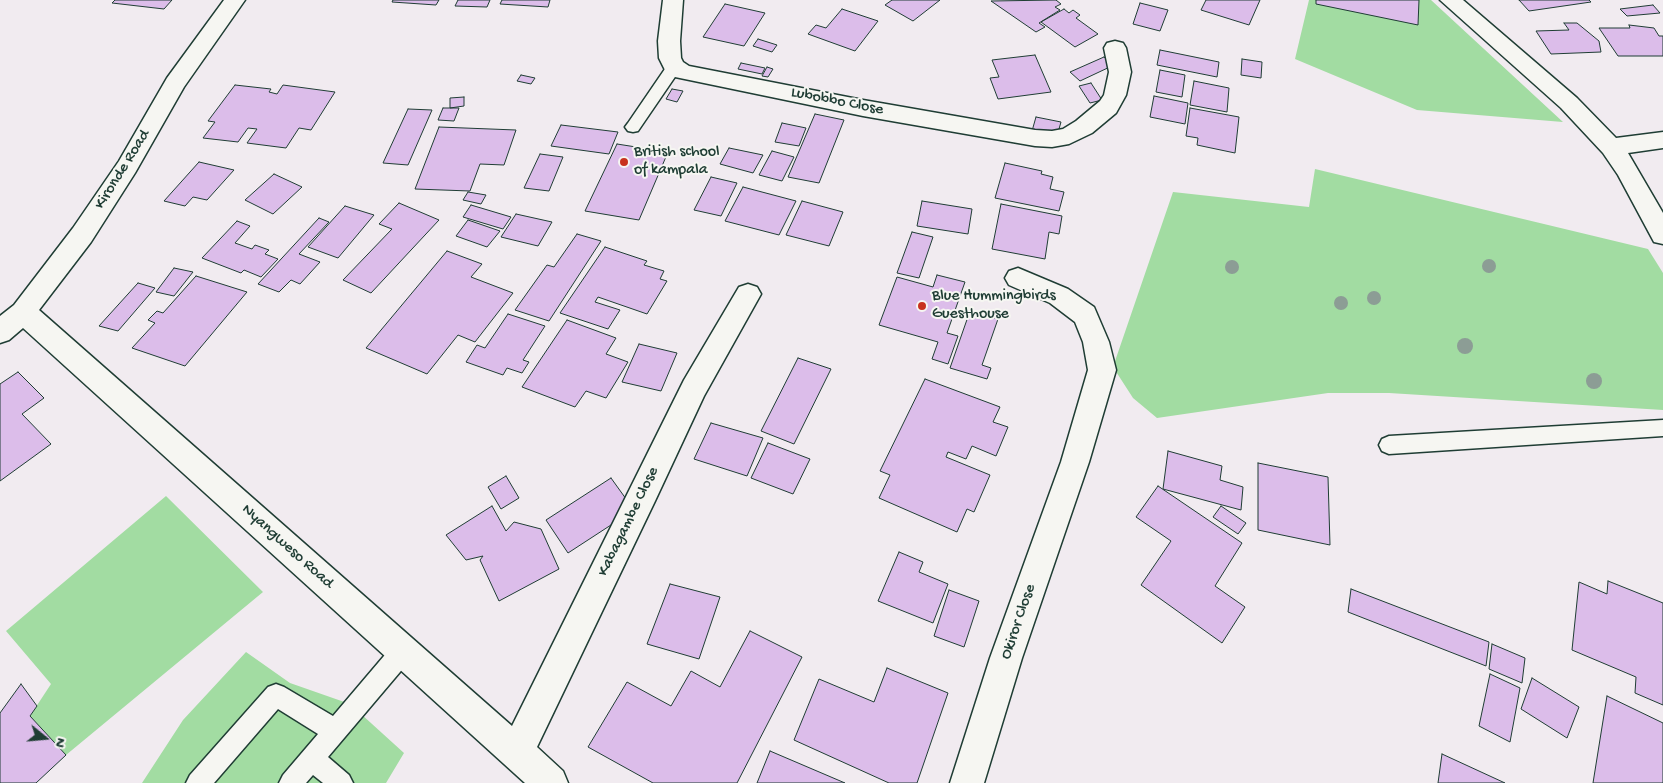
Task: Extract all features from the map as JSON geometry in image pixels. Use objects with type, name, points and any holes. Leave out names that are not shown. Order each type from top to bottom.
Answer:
[{"type":"street","name":"Kironde Road","points":[[0,332],[23,312],[82,235],[127,167],[175,83],[235,0]]},
{"type":"street","points":[[673,0],[669,41],[670,58],[674,67]]},
{"type":"street","points":[[1450,0],[1569,103],[1611,147],[1628,170],[1663,235]]},
{"type":"street","name":"Lubobbo Close","points":[[674,67],[698,76],[1026,137],[1052,139],[1069,136],[1084,127],[1108,106],[1115,95],[1120,72],[1115,48]]},
{"type":"street","points":[[1611,147],[1663,140]]},
{"type":"street","name":"Okiror Close","points":[[967,783],[1006,658],[1075,462],[1102,370],[1096,342],[1084,315],[1060,296],[1018,278]]},
{"type":"street","name":"Kabagambe Close","points":[[516,753],[645,492],[694,388],[748,294]]},
{"type":"street","name":"Nyangweso Road","points":[[23,312],[551,783]]},
{"type":"lane","points":[[633,127],[674,67]]},
{"type":"lane","points":[[1389,445],[1663,428]]},
{"type":"lane","points":[[291,783],[403,651]]},
{"type":"lane","points":[[198,783],[276,695],[335,731]]},
{"type":"lane","points":[[312,759],[341,783]]},
{"type":"green space","points":[[1309,0],[1431,0],[1563,122],[1417,110],[1295,59]]},
{"type":"green space","points":[[1315,169],[1648,249],[1663,273],[1663,410],[1389,393],[1328,393],[1157,418],[1133,398],[1113,367],[1173,192],[1309,207]]},
{"type":"green space","points":[[166,496],[263,592],[66,755],[30,716],[51,684],[6,631]]},
{"type":"green space","points":[[246,652],[290,683],[350,704],[404,753],[386,783],[142,783],[183,720]]},
{"type":"building","points":[[115,0],[172,0],[164,9],[112,3]]},
{"type":"building","points":[[393,0],[439,0],[436,5],[392,2]]},
{"type":"building","points":[[458,0],[490,0],[487,7],[455,6]]},
{"type":"building","points":[[502,0],[550,0],[548,7],[500,4]]},
{"type":"building","points":[[892,0],[940,0],[913,21],[885,5]]},
{"type":"building","points":[[1056,0],[1061,4],[1055,7],[1060,10],[1039,23],[1045,27],[1036,32],[991,1]]},
{"type":"building","points":[[1206,0],[1260,0],[1249,25],[1201,10]]},
{"type":"building","points":[[1316,0],[1419,0],[1418,25],[1316,4]]},
{"type":"building","points":[[1519,0],[1589,0],[1591,2],[1529,11]]},
{"type":"building","points":[[1140,3],[1168,10],[1160,31],[1133,24]]},
{"type":"building","points":[[725,4],[765,13],[744,46],[703,37]]},
{"type":"building","points":[[1653,5],[1660,13],[1627,16],[1620,9]]},
{"type":"building","points":[[842,9],[878,21],[855,51],[808,34],[816,25],[826,28]]},
{"type":"building","points":[[1064,9],[1069,13],[1073,10],[1080,15],[1076,18],[1098,34],[1075,47],[1041,22]]},
{"type":"building","points":[[1564,23],[1577,23],[1599,41],[1601,52],[1551,54],[1536,31],[1569,30]]},
{"type":"building","points":[[1629,25],[1654,28],[1659,36],[1663,36],[1663,56],[1618,56],[1599,28],[1630,28]]},
{"type":"building","points":[[758,39],[777,45],[772,52],[753,46]]},
{"type":"building","points":[[1160,50],[1219,62],[1217,77],[1157,65]]},
{"type":"building","points":[[1035,55],[1051,92],[998,99],[990,78],[999,77],[992,60]]},
{"type":"building","points":[[1104,57],[1114,65],[1080,81],[1070,72]]},
{"type":"building","points":[[1242,59],[1262,62],[1261,78],[1241,75]]},
{"type":"building","points":[[741,63],[765,68],[762,74],[738,69]]},
{"type":"building","points":[[767,67],[773,69],[768,77],[762,76]]},
{"type":"building","points":[[1160,70],[1185,75],[1182,97],[1156,92]]},
{"type":"building","points":[[521,75],[535,78],[531,84],[517,81]]},
{"type":"building","points":[[1194,81],[1229,88],[1227,112],[1190,105]]},
{"type":"building","points":[[1091,83],[1102,100],[1090,103],[1079,86]]},
{"type":"building","points":[[235,85],[271,89],[269,92],[277,94],[283,85],[335,92],[311,130],[299,128],[286,148],[247,143],[257,129],[248,128],[238,142],[203,138],[215,122],[208,121]]},
{"type":"building","points":[[672,89],[683,91],[677,102],[666,99]]},
{"type":"building","points":[[1154,96],[1188,103],[1185,124],[1150,117]]},
{"type":"building","points":[[464,97],[464,106],[450,108],[450,98]]},
{"type":"building","points":[[443,108],[459,108],[454,121],[438,120]]},
{"type":"building","points":[[1190,108],[1239,117],[1235,153],[1197,145],[1198,138],[1186,136]]},
{"type":"building","points":[[408,109],[432,110],[408,165],[383,163]]},
{"type":"building","points":[[815,114],[844,120],[819,183],[788,177]]},
{"type":"building","points":[[1036,117],[1061,122],[1057,136],[1032,131]]},
{"type":"building","points":[[782,123],[806,128],[799,146],[775,142]]},
{"type":"building","points":[[561,125],[618,132],[609,154],[551,146]]},
{"type":"building","points":[[439,127],[516,130],[504,165],[480,164],[470,191],[415,189]]},
{"type":"building","points":[[617,144],[668,152],[639,220],[585,211]]},
{"type":"building","points":[[729,148],[763,155],[753,173],[720,164]]},
{"type":"building","points":[[772,151],[794,157],[782,181],[759,175]]},
{"type":"building","points":[[540,154],[563,157],[549,191],[524,188]]},
{"type":"building","points":[[199,162],[234,170],[207,200],[193,197],[185,206],[164,201]]},
{"type":"building","points":[[1005,163],[1042,171],[1041,174],[1053,177],[1050,189],[1064,192],[1059,211],[995,198]]},
{"type":"building","points":[[274,174],[302,187],[273,214],[245,200]]},
{"type":"building","points":[[711,177],[737,183],[721,216],[694,210]]},
{"type":"building","points":[[743,187],[796,201],[779,235],[725,221]]},
{"type":"building","points":[[468,192],[486,195],[481,204],[463,200]]},
{"type":"building","points":[[802,201],[843,212],[829,246],[786,235]]},
{"type":"building","points":[[922,201],[972,209],[968,234],[917,226]]},
{"type":"building","points":[[399,203],[439,220],[371,293],[343,280],[392,229],[379,224]]},
{"type":"building","points":[[1001,204],[1062,216],[1059,234],[1049,232],[1045,259],[992,249]]},
{"type":"building","points":[[471,205],[511,217],[503,229],[463,217]]},
{"type":"building","points":[[345,206],[374,215],[338,258],[308,247]]},
{"type":"building","points":[[516,214],[552,222],[538,246],[501,237]]},
{"type":"building","points":[[319,218],[329,222],[299,254],[320,262],[300,284],[291,280],[279,292],[258,284]]},
{"type":"building","points":[[468,220],[500,231],[487,247],[456,236]]},
{"type":"building","points":[[237,221],[250,226],[235,243],[252,249],[255,245],[269,250],[265,254],[278,259],[261,277],[244,270],[241,273],[202,258]]},
{"type":"building","points":[[912,232],[933,237],[919,278],[897,273]]},
{"type":"building","points":[[577,234],[601,241],[549,321],[515,310],[547,265],[554,267]]},
{"type":"building","points":[[605,247],[647,261],[644,265],[664,271],[660,279],[667,281],[647,314],[598,297],[595,302],[620,310],[608,329],[560,313]]},
{"type":"building","points":[[447,251],[482,264],[471,277],[513,293],[475,342],[458,335],[427,374],[366,348]]},
{"type":"building","points":[[174,268],[193,272],[174,296],[156,292]]},
{"type":"building","name":"Blue Hummingbirds Guesthouse","points":[[937,275],[965,282],[947,333],[958,336],[948,364],[932,359],[938,342],[879,325],[897,277],[933,287]]},
{"type":"building","points":[[196,276],[247,292],[185,366],[132,348],[155,323],[148,320],[157,311],[163,313]]},
{"type":"building","points":[[138,283],[155,288],[118,331],[99,326]]},
{"type":"building","points":[[970,311],[998,319],[982,365],[991,368],[987,379],[950,368]]},
{"type":"building","points":[[508,314],[545,326],[523,360],[529,362],[522,373],[507,368],[503,375],[466,362],[477,345],[485,348]]},
{"type":"building","points":[[567,320],[616,338],[606,354],[628,362],[606,398],[586,391],[575,407],[522,387]]},
{"type":"building","points":[[639,344],[677,353],[661,391],[622,382]]},
{"type":"building","points":[[798,358],[831,369],[794,444],[761,431]]},
{"type":"building","points":[[18,372],[44,398],[22,414],[51,444],[0,481],[0,384]]},
{"type":"building","points":[[925,379],[1000,407],[993,422],[1008,427],[996,456],[972,446],[966,459],[948,452],[946,457],[990,475],[974,512],[967,509],[957,532],[879,498],[890,475],[880,471]]},
{"type":"building","points":[[711,423],[763,438],[747,476],[694,459]]},
{"type":"building","points":[[768,443],[810,459],[793,494],[751,478]]},
{"type":"building","points":[[1168,451],[1222,466],[1220,480],[1243,487],[1241,510],[1163,489]]},
{"type":"building","points":[[1258,463],[1328,477],[1330,545],[1258,530]]},
{"type":"building","points":[[506,476],[519,498],[501,509],[488,487]]},
{"type":"building","points":[[611,478],[634,510],[568,553],[546,520]]},
{"type":"building","points":[[1158,486],[1242,543],[1215,586],[1245,607],[1222,643],[1141,585],[1171,541],[1136,517]]},
{"type":"building","points":[[492,506],[506,531],[514,522],[541,529],[559,569],[499,601],[480,560],[483,556],[466,560],[446,535]]},
{"type":"building","points":[[1221,506],[1246,523],[1238,534],[1213,517]]},
{"type":"building","points":[[899,552],[923,562],[919,572],[948,584],[933,623],[878,601]]},
{"type":"building","points":[[1608,581],[1663,603],[1663,705],[1635,693],[1636,677],[1572,650],[1579,582],[1607,594]]},
{"type":"building","points":[[670,584],[720,597],[699,659],[647,644]]},
{"type":"building","points":[[1351,589],[1489,642],[1486,666],[1348,612]]},
{"type":"building","points":[[949,590],[979,601],[964,647],[934,636]]},
{"type":"building","points":[[750,631],[802,657],[737,783],[653,783],[588,747],[627,682],[671,706],[691,671],[720,687]]},
{"type":"building","points":[[1492,644],[1525,658],[1522,683],[1489,669]]},
{"type":"building","points":[[887,668],[948,693],[917,783],[889,783],[794,740],[819,679],[874,702]]},
{"type":"building","points":[[1490,674],[1520,688],[1510,742],[1479,726]]},
{"type":"building","points":[[1532,678],[1579,707],[1567,738],[1521,709]]},
{"type":"building","points":[[21,684],[37,706],[30,716],[66,755],[36,783],[0,783],[0,713]]},
{"type":"building","points":[[1607,696],[1663,723],[1663,783],[1593,783]]},
{"type":"building","points":[[770,751],[845,783],[757,783]]},
{"type":"building","points":[[1442,754],[1505,783],[1438,783]]},
{"type":"place","name":"British school of kampala","points":[[624,162]]},
{"type":"place","name":"Blue Hummingbirds Guesthouse","points":[[922,306]]}]
